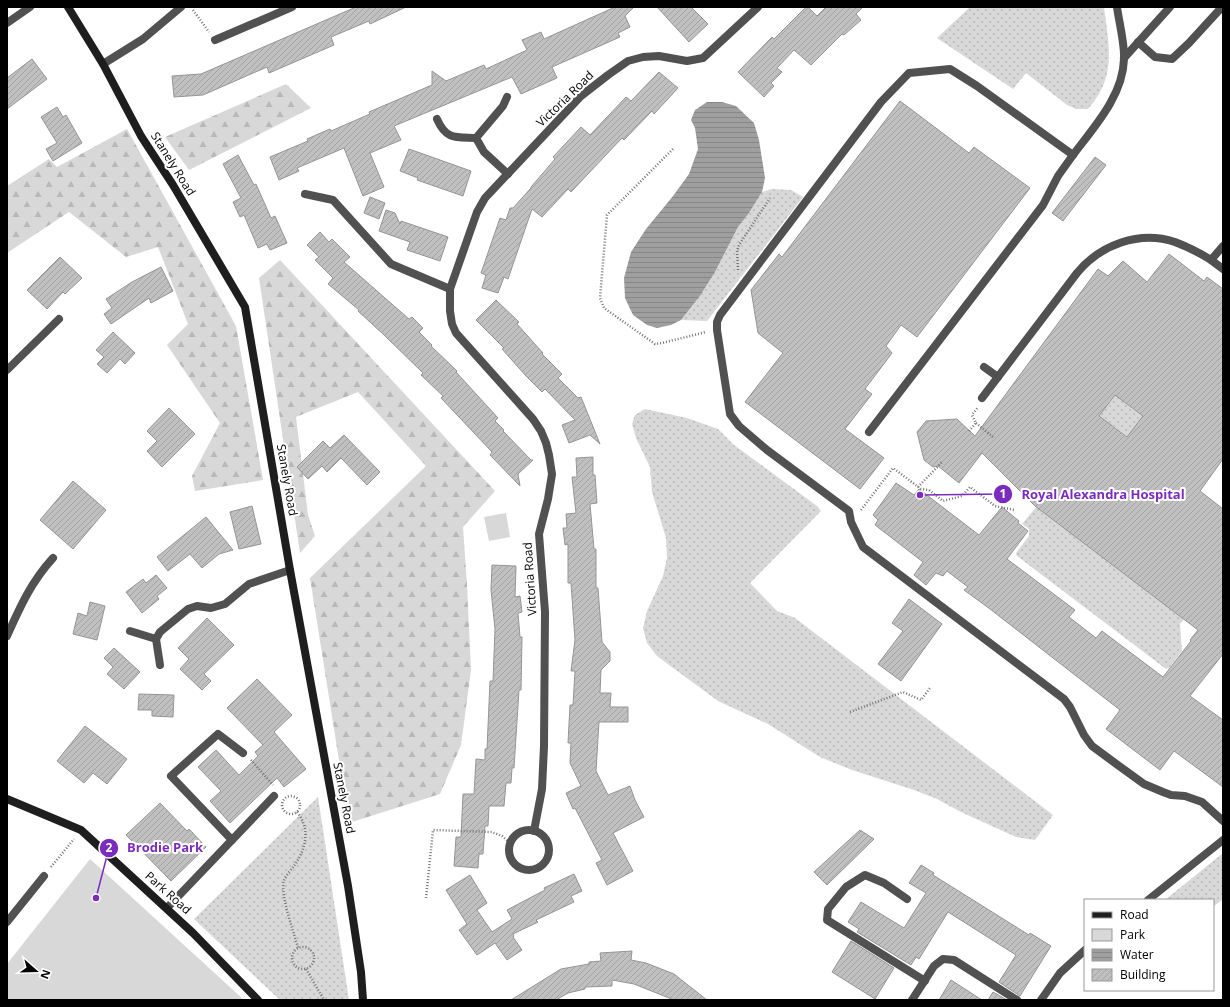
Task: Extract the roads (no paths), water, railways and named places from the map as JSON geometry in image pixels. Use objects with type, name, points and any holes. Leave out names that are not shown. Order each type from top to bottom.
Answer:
[{"type":"street","points":[[7,23],[30,7]]},
{"type":"street","name":"Stanely Road","points":[[68,7],[103,64],[141,136],[173,185],[245,307],[290,570],[348,886],[361,972],[363,1000]]},
{"type":"street","points":[[103,64],[143,39],[181,7]]},
{"type":"street","points":[[215,40],[292,7]]},
{"type":"street","name":"Victoria Road","points":[[534,831],[542,789],[544,746],[545,612],[539,534],[548,499],[552,474],[550,455],[541,431],[533,419],[456,333],[452,324],[450,311],[450,289],[477,212],[485,198],[581,96],[628,61],[643,57],[659,56],[687,61],[703,58],[758,7]]},
{"type":"street","points":[[869,432],[1043,205],[1058,176],[1111,103],[1121,79],[1124,58],[1117,7]]},
{"type":"street","points":[[1124,58],[1170,7]]},
{"type":"street","points":[[1138,42],[1155,57],[1172,59],[1222,7]]},
{"type":"street","points":[[1073,155],[977,86],[950,69],[910,73],[881,102],[720,315],[717,322],[717,330],[730,414],[739,426],[767,450],[849,511],[851,522],[863,547],[1064,699],[1070,707],[1084,735],[1092,746],[1144,784],[1163,792],[1185,796],[1202,802],[1223,821]]},
{"type":"street","points":[[476,138],[503,106],[507,97]]},
{"type":"street","points":[[437,119],[442,130],[450,135],[476,138]]},
{"type":"street","points":[[476,138],[484,152],[508,174]]},
{"type":"street","points":[[305,194],[333,200],[392,264],[450,289]]},
{"type":"street","points":[[982,398],[1085,264],[1096,254],[1108,247],[1140,238],[1174,242],[1195,250],[1223,269]]},
{"type":"street","points":[[1211,260],[1223,246]]},
{"type":"street","points":[[7,370],[59,319]]},
{"type":"street","points":[[984,367],[998,377]]},
{"type":"street","points":[[7,636],[20,606],[39,573],[53,558]]},
{"type":"street","points":[[160,665],[156,639],[160,632],[188,609],[196,606],[212,608],[225,604],[249,584],[290,570]]},
{"type":"street","points":[[130,631],[156,639]]},
{"type":"street","points":[[232,840],[171,776],[218,734],[244,753]]},
{"type":"street","points":[[167,908],[274,796]]},
{"type":"street","name":"Park Road","points":[[7,799],[81,830],[167,908],[258,1000]]},
{"type":"street","points":[[526,830],[534,831],[543,836],[547,841],[549,848],[547,860],[537,869],[523,869],[516,866],[512,860],[509,854],[510,843],[519,832],[526,830]]},
{"type":"street","points":[[1149,899],[1223,840]]},
{"type":"street","points":[[907,899],[884,883],[865,875],[846,888],[828,909],[827,920],[925,981]]},
{"type":"street","points":[[7,922],[44,876]]},
{"type":"street","points":[[1041,1000],[1060,973],[1084,951]]},
{"type":"street","points":[[912,1000],[934,966],[943,959],[954,960],[1017,1000]]},
{"type":"water","points":[[707,102],[722,102],[736,106],[754,123],[759,140],[765,178],[762,192],[738,227],[715,272],[700,296],[681,320],[671,325],[657,328],[647,325],[633,315],[625,298],[624,278],[631,252],[646,229],[689,174],[698,149],[695,128],[691,120],[695,110]]},
{"type":"place","name":"Royal Alexandra Hospital","points":[[920,495]]},
{"type":"place","name":"Brodie Park","points":[[96,898]]}]
